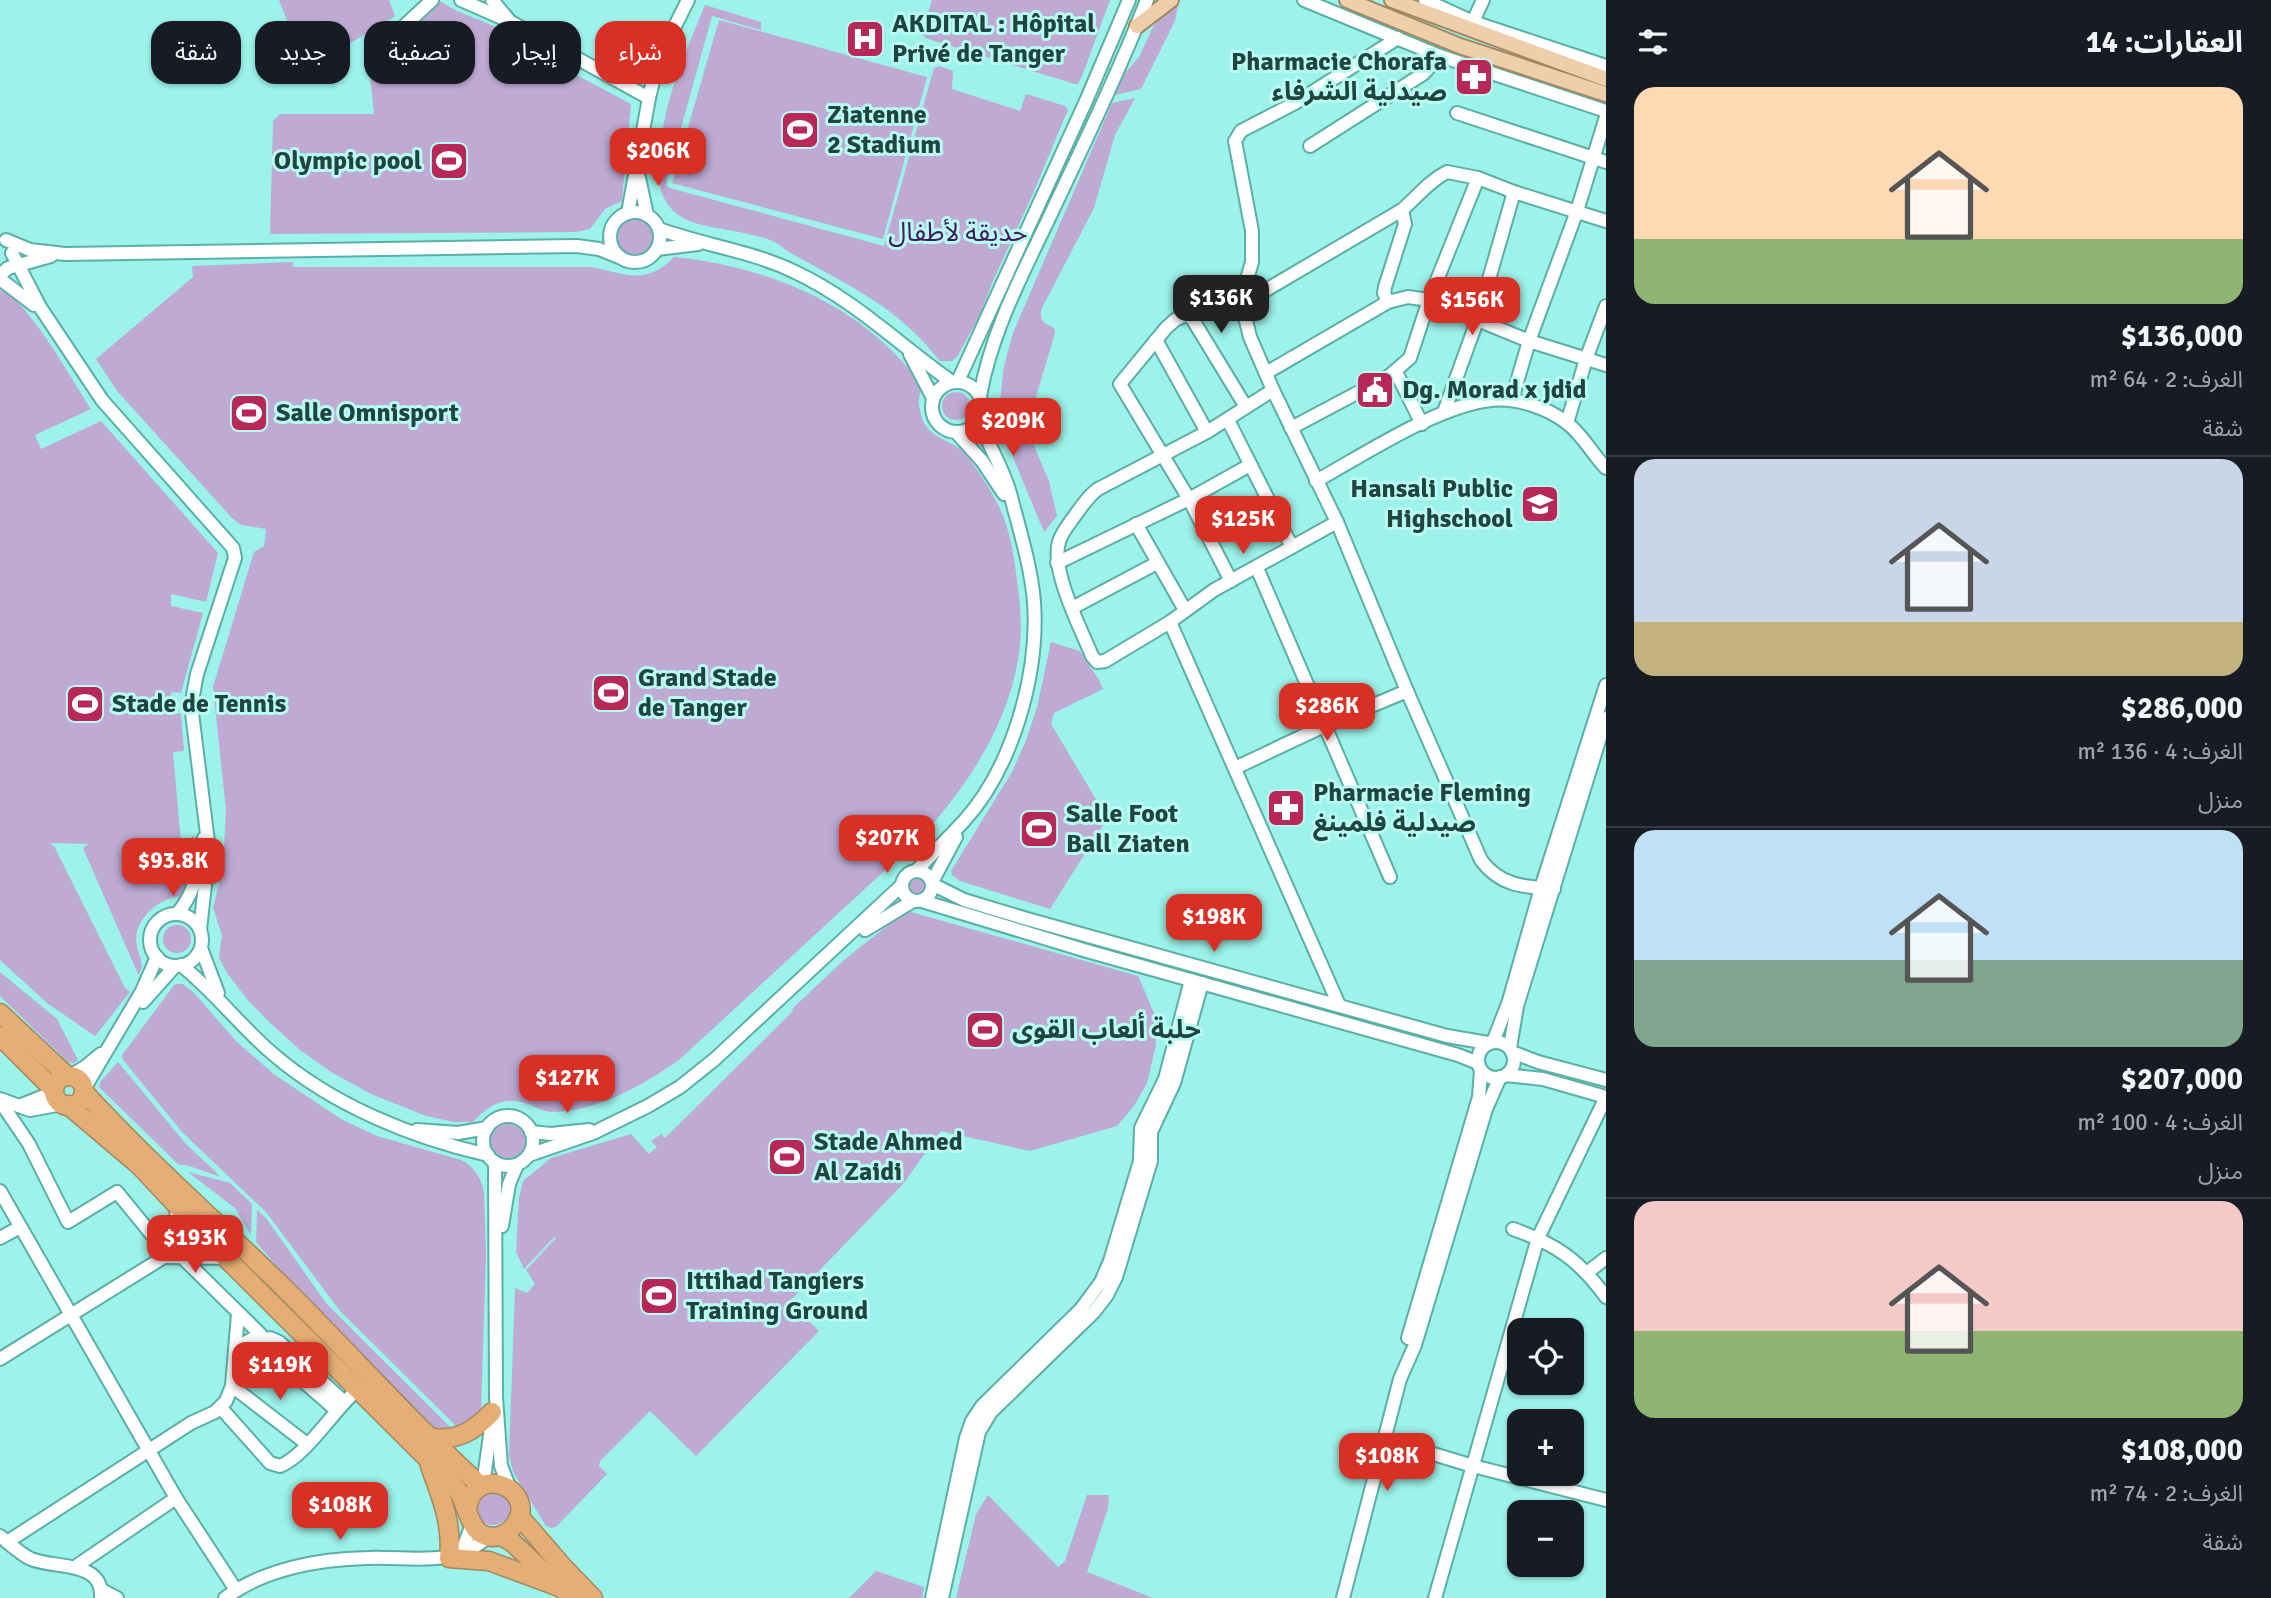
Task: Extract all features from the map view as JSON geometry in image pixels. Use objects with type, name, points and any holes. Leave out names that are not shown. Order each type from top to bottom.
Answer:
[{"type":"highway","points":[[0,1013],[68,1076],[78,1079],[84,1091],[148,1159],[284,1288],[431,1438],[482,1486]]},
{"type":"highway","points":[[0,1036],[60,1098],[140,1166],[227,1258],[427,1458],[458,1491],[476,1530],[513,1543],[567,1593]]},
{"type":"highway","points":[[60,1098],[57,1082],[68,1076]]},
{"type":"highway","points":[[60,1098],[77,1103],[84,1091]]},
{"type":"highway","points":[[431,1438],[452,1438],[467,1434],[494,1404]]},
{"type":"highway","points":[[427,1458],[445,1511],[455,1556],[489,1561],[567,1593]]},
{"type":"highway","points":[[469,1517],[471,1496],[482,1486],[494,1483],[510,1489],[519,1503],[520,1517],[593,1598]]},
{"type":"highway","points":[[495,1536],[514,1526],[520,1517]]},
{"type":"main road","points":[[1137,26],[1171,0]]},
{"type":"main road","points":[[1347,0],[1460,46],[1606,94]]},
{"type":"main road","points":[[1393,0],[1471,26],[1606,79]]},
{"type":"street","points":[[410,21],[432,0]]},
{"type":"street","points":[[461,0],[509,21]]},
{"type":"street","points":[[492,0],[510,21]]},
{"type":"street","points":[[628,213],[658,60],[688,0]]},
{"type":"street","points":[[659,229],[757,257],[792,271],[852,303],[955,382],[971,386],[980,396],[983,407],[980,418],[970,429],[948,431],[936,421],[933,397],[938,390],[955,382],[1086,102],[1129,0]]},
{"type":"street","points":[[980,396],[996,340],[1025,267],[1147,0]]},
{"type":"street","points":[[1304,0],[1440,56],[1606,111]]},
{"type":"street","points":[[1425,0],[1471,26],[1606,66]]},
{"type":"street","points":[[1471,26],[1483,0]]},
{"type":"street","points":[[1398,38],[1295,103],[1237,135],[1252,231],[1252,262],[1241,300],[1250,338],[1337,522],[1481,860],[1494,874],[1510,884],[1548,888]]},
{"type":"street","points":[[1310,146],[1423,74],[1440,56]]},
{"type":"street","points":[[581,61],[649,98]]},
{"type":"street","points":[[1457,113],[1600,160]]},
{"type":"street","points":[[1512,399],[1529,341],[1577,211],[1600,160],[1606,117]]},
{"type":"street","points":[[3,237],[30,250],[65,254],[577,246],[599,249],[631,262],[642,262],[651,257],[660,243],[659,229],[648,215],[637,168]]},
{"type":"street","points":[[1241,300],[1266,290],[1402,210],[1429,184],[1447,172],[1478,178],[1606,221]]},
{"type":"street","points":[[1291,428],[1396,372],[1410,358],[1429,300],[1478,178]]},
{"type":"street","points":[[1444,412],[1477,321],[1514,192]]},
{"type":"street","points":[[1388,302],[1384,293],[1405,224],[1402,210]]},
{"type":"street","points":[[577,246],[592,240],[621,216],[628,213],[648,215]]},
{"type":"street","points":[[612,226],[610,240],[615,253],[620,257]]},
{"type":"street","points":[[3,237],[7,268],[24,296],[49,320]]},
{"type":"street","points":[[657,250],[703,243]]},
{"type":"street","points":[[7,268],[65,254]]},
{"type":"street","points":[[7,268],[49,320],[106,406],[233,548],[234,558],[197,674],[192,713],[209,859],[200,929],[201,948],[222,1003]]},
{"type":"street","points":[[1266,373],[1388,302],[1408,297],[1429,300],[1529,341],[1606,365]]},
{"type":"street","points":[[1567,423],[1586,359],[1606,306]]},
{"type":"street","points":[[1231,582],[1189,499],[1120,384],[1156,340],[1175,320],[1186,314],[1201,333],[1246,407]]},
{"type":"street","points":[[1156,340],[1207,432]]},
{"type":"street","points":[[901,342],[933,397]]},
{"type":"street","points":[[1396,372],[1422,424]]},
{"type":"street","points":[[1273,390],[1228,421],[1090,495],[1059,539],[1057,563],[1092,656],[1100,663],[1231,582],[1337,522]]},
{"type":"street","points":[[1316,481],[1444,412],[1490,400],[1512,399],[1543,410],[1567,423],[1605,463]]},
{"type":"street","points":[[843,942],[930,896],[932,883],[964,821],[990,784],[1004,756],[1023,706],[1031,669],[1034,601],[1029,565],[1008,488],[987,442],[980,418]]},
{"type":"street","points":[[1228,421],[1292,547]]},
{"type":"street","points":[[956,432],[987,467],[1013,506]]},
{"type":"street","points":[[1057,563],[1189,499],[1250,465]]},
{"type":"street","points":[[1208,534],[1267,500]]},
{"type":"street","points":[[1136,524],[1185,610]]},
{"type":"street","points":[[1072,608],[1157,563]]},
{"type":"street","points":[[1257,568],[1390,877]]},
{"type":"street","points":[[1170,622],[1339,1005]]},
{"type":"street","points":[[1343,1598],[1400,1379],[1415,1345],[1486,1109],[1503,1076],[1512,1067],[1511,1050],[1517,1006],[1606,685]]},
{"type":"street","points":[[1235,768],[1407,691]]},
{"type":"street","points":[[1400,1379],[1402,1360],[1477,1104],[1481,1049],[1490,1043],[1508,1001],[1606,718]]},
{"type":"street","points":[[200,929],[193,920],[177,914],[164,917],[155,926],[151,945],[157,957],[165,963],[178,966],[222,1003],[273,1055],[349,1105],[442,1144],[506,1166],[517,1164],[529,1155],[576,1140],[648,1106],[680,1087],[715,1059],[843,942],[902,885],[905,877],[916,871],[964,821]]},
{"type":"street","points":[[177,914],[195,887],[201,847],[206,835]]},
{"type":"street","points":[[916,871],[928,875],[932,883],[964,900],[1447,1036],[1502,1043],[1538,1062],[1606,1080]]},
{"type":"street","points":[[902,885],[904,893],[917,901],[1458,1055],[1479,1066],[1489,1077],[1543,1079],[1606,1097],[1538,1238],[1435,1598]]},
{"type":"street","points":[[126,1020],[178,966],[191,961],[201,948]]},
{"type":"street","points":[[84,1091],[106,1048],[126,1020],[152,972],[157,957]]},
{"type":"street","points":[[932,1598],[966,1438],[972,1421],[988,1399],[1081,1309],[1105,1272],[1140,1161],[1143,1124],[1165,1079],[1197,982]]},
{"type":"street","points":[[942,1598],[972,1454],[984,1422],[999,1404],[1094,1312],[1116,1277],[1151,1161],[1151,1132],[1174,1083],[1197,982]]},
{"type":"street","points":[[68,1076],[85,1067],[106,1048]]},
{"type":"street","points":[[0,1100],[36,1111],[60,1098]]},
{"type":"street","points":[[0,1100],[29,1144],[68,1222],[117,1192],[157,1241],[164,1257]]},
{"type":"street","points":[[410,1130],[458,1133],[487,1128],[497,1119],[512,1117],[526,1124],[531,1132],[533,1143],[529,1155]]},
{"type":"street","points":[[487,1128],[484,1142],[491,1159],[494,1241],[497,1253]]},
{"type":"street","points":[[531,1132],[551,1134],[600,1128]]},
{"type":"street","points":[[482,1486],[494,1404],[497,1253],[509,1184],[517,1164]]},
{"type":"street","points":[[0,1191],[176,1498],[236,1590]]},
{"type":"street","points":[[0,1359],[164,1257],[175,1236],[177,1206]]},
{"type":"street","points":[[0,1238],[20,1227]]},
{"type":"street","points":[[1513,1229],[1560,1250],[1588,1272],[1606,1297]]},
{"type":"street","points":[[164,1257],[227,1258]]},
{"type":"street","points":[[183,1258],[262,1337]]},
{"type":"street","points":[[1588,1272],[1606,1258]]},
{"type":"street","points":[[117,1598],[102,1594],[92,1575],[75,1567],[28,1558],[4,1539],[150,1451],[191,1423],[221,1408],[232,1385],[238,1314]]},
{"type":"street","points":[[235,1349],[262,1337],[279,1342],[340,1406]]},
{"type":"street","points":[[232,1385],[307,1444]]},
{"type":"street","points":[[221,1408],[275,1466],[286,1464],[359,1388]]},
{"type":"street","points":[[494,1404],[500,1466],[510,1489]]},
{"type":"street","points":[[1384,1439],[1473,1466],[1606,1500]]},
{"type":"street","points":[[75,1567],[176,1498]]},
{"type":"street","points":[[455,1556],[469,1517]]},
{"type":"street","points":[[225,1598],[236,1590],[284,1570],[322,1561],[369,1558],[417,1560],[455,1556],[495,1536]]},
{"type":"green space","points":[[279,0],[389,0],[395,16],[387,21],[364,21],[364,35],[350,43],[350,21],[287,21]]},
{"type":"green space","points":[[932,0],[1110,0],[1082,76],[1078,84],[1075,84],[928,39],[922,35]]},
{"type":"green space","name":"Olympic pool","points":[[440,1],[489,24],[489,84],[581,84],[581,77],[631,104],[622,201],[605,209],[590,229],[576,232],[270,234],[273,121],[280,114],[374,114],[371,84],[475,84],[475,21],[421,21]]},
{"type":"green space","points":[[1179,1],[1175,21],[1141,89],[1115,95],[1125,73],[1139,57],[1154,25]]},
{"type":"green space","name":"حديقة لأطفال","points":[[705,5],[761,22],[761,30],[712,16],[666,185],[884,246],[934,68],[940,66],[953,71],[952,89],[1020,111],[1026,94],[1065,106],[1068,110],[1031,198],[981,313],[957,357],[952,361],[940,361],[891,313],[775,242],[701,225],[679,216],[671,208],[662,193],[659,163],[666,112],[675,84],[686,84],[686,52]]},
{"type":"green space","name":"Ziatenne 2 Stadium","points":[[719,20],[927,77],[883,239],[672,183]]},
{"type":"green space","points":[[1135,98],[1115,135],[1094,208],[1041,310],[1042,320],[1054,328],[1055,333],[1030,417],[1000,428],[998,418],[1004,366],[1013,333],[1112,103]]},
{"type":"green space","points":[[635,219],[648,225],[654,238],[648,251],[635,257],[622,251],[616,238],[622,225]]},
{"type":"green space","name":"Grand Stade de Tanger","points":[[674,257],[734,267],[794,286],[849,316],[873,334],[914,375],[922,389],[919,404],[926,427],[966,454],[992,493],[1007,528],[1016,571],[1021,629],[1008,700],[985,751],[970,775],[918,840],[680,1059],[629,1090],[587,1107],[548,1112],[525,1103],[509,1101],[490,1107],[473,1122],[454,1122],[426,1116],[371,1094],[331,1072],[300,1050],[247,999],[219,958],[222,935],[213,908],[223,868],[226,810],[213,687],[254,552],[264,546],[266,529],[241,525],[232,518],[118,392],[96,359],[193,277],[192,266],[293,262],[293,267],[591,267],[635,276],[654,272]]},
{"type":"green space","points":[[0,290],[11,296],[36,324],[91,409],[35,435],[41,449],[101,421],[218,553],[206,602],[171,594],[171,606],[203,613],[181,693],[171,692],[169,715],[181,715],[184,751],[173,752],[181,843],[188,843],[194,836],[194,844],[184,895],[155,906],[137,931],[140,973],[138,974],[83,848],[89,844],[50,843],[54,846],[125,988],[130,992],[95,1036],[47,1003],[0,960]]},
{"type":"green space","points":[[956,392],[966,396],[970,406],[966,416],[956,420],[946,416],[942,406],[946,396]]},
{"type":"green space","points":[[1030,423],[1031,439],[1049,481],[1057,516],[1044,532],[1003,433]]},
{"type":"green space","name":"Salle Foot Ball Ziaten","points":[[1051,642],[1080,651],[1103,689],[1054,713],[1051,724],[1103,811],[1097,819],[1103,825],[1050,909],[960,881],[951,871],[1012,772],[1027,738],[1037,707]]},
{"type":"green space","points":[[917,874],[925,878],[929,886],[925,894],[917,898],[909,894],[905,886],[909,878]]},
{"type":"green space","points":[[911,912],[1138,976],[1155,1015],[1156,1045],[1147,1083],[1134,1106],[1117,1126],[1030,1151],[941,1131],[903,1184],[789,1302],[819,1331],[696,1456],[650,1411],[600,1461],[599,1466],[607,1474],[556,1527],[546,1526],[513,1472],[509,1455],[515,1288],[527,1293],[535,1284],[526,1270],[556,1238],[554,1237],[524,1269],[516,1252],[519,1198],[523,1181],[551,1158],[631,1134],[649,1154],[657,1147],[651,1141],[661,1134],[665,1138],[844,960],[902,914]]},
{"type":"green space","points":[[177,925],[187,929],[191,939],[187,949],[177,953],[167,949],[163,939],[167,929]]},
{"type":"green space","points":[[0,972],[57,1019],[78,1060],[74,1063],[68,1062],[0,996]]},
{"type":"green space","points":[[175,984],[183,984],[194,993],[236,1041],[275,1075],[341,1119],[377,1136],[461,1160],[476,1173],[484,1192],[486,1255],[481,1413],[458,1428],[340,1311],[266,1212],[183,1133],[123,1060],[122,1055]]},
{"type":"green space","points":[[118,1062],[186,1144],[221,1177],[179,1165],[99,1087]]},
{"type":"green space","points":[[508,1124],[520,1129],[525,1141],[520,1153],[508,1158],[496,1153],[491,1141],[496,1129]]},
{"type":"green space","points":[[188,1172],[230,1183],[252,1204],[251,1235],[235,1208]]},
{"type":"green space","points":[[257,1210],[266,1218],[326,1303],[453,1430],[435,1432],[312,1308],[298,1289],[292,1291],[278,1268],[256,1242]]},
{"type":"green space","points":[[493,1491],[505,1496],[510,1508],[505,1520],[493,1525],[481,1520],[476,1508],[481,1496]]},
{"type":"green space","points":[[988,1495],[1058,1567],[1065,1561],[1087,1495],[1109,1495],[1108,1508],[1087,1572],[1153,1598],[956,1598],[976,1514]]},
{"type":"green space","points":[[876,1571],[924,1587],[922,1598],[849,1598]]},
{"type":"place","name":"AKDITAL : Hôpital Privé de Tanger","points":[[865,39]]},
{"type":"place","name":"Pharmacie Chorafa صيدلية الشرفاء","points":[[1474,77]]},
{"type":"place","name":"Ziatenne 2 Stadium","points":[[800,130]]},
{"type":"place","name":"Olympic pool","points":[[449,161]]},
{"type":"place","name":"Dg. Morad x jdid","points":[[1375,390]]},
{"type":"place","name":"Salle Omnisport","points":[[249,413]]},
{"type":"place","name":"Hansali Public Highschool","points":[[1540,504]]},
{"type":"place","name":"Grand Stade de Tanger","points":[[611,693]]},
{"type":"place","name":"Stade de Tennis","points":[[85,704]]},
{"type":"place","name":"Pharmacie Fleming صيدلية فلمينغ","points":[[1286,808]]},
{"type":"place","name":"Salle Foot Ball Ziaten","points":[[1039,829]]},
{"type":"place","name":"حلبة ألعاب القوى","points":[[985,1030]]},
{"type":"place","name":"Stade Ahmed Al Zaidi","points":[[787,1157]]},
{"type":"place","name":"Ittihad Tangiers Training Ground","points":[[659,1296]]}]
